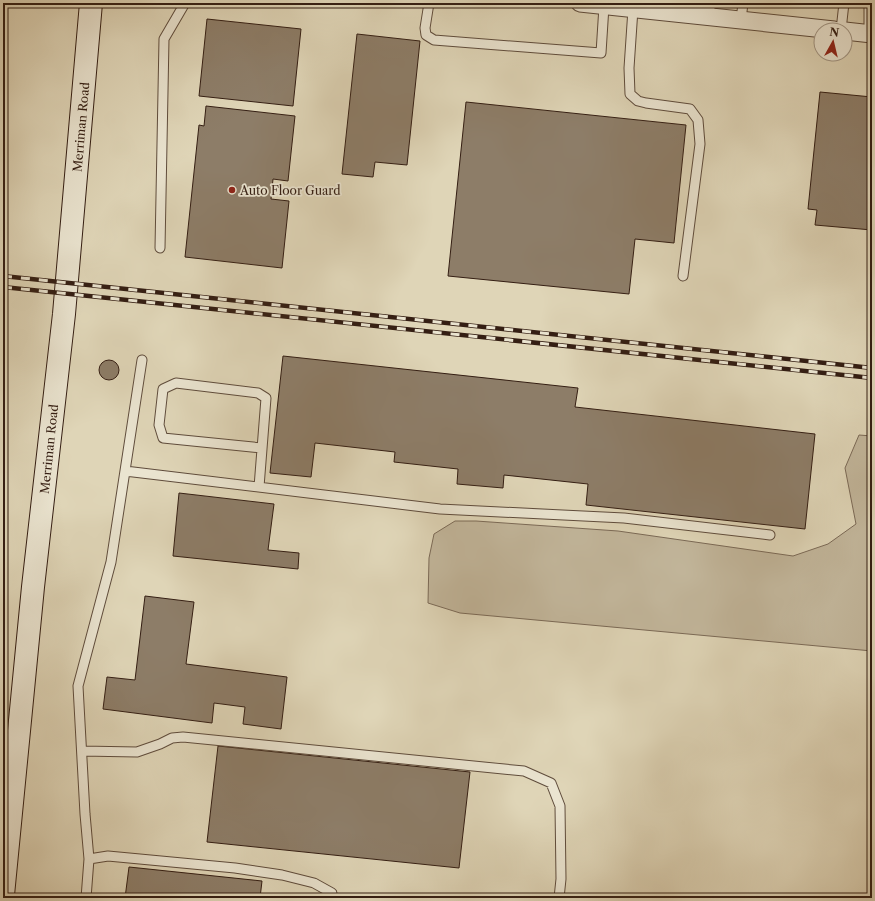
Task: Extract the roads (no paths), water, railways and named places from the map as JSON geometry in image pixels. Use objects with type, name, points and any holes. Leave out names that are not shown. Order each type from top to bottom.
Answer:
[{"type":"main road","name":"Merriman Road","points":[[3,895],[10,752],[33,587],[64,314],[91,3]]},
{"type":"street","points":[[580,3],[633,9],[710,10],[741,20],[813,28]]},
{"type":"street","points":[[853,32],[870,34]]},
{"type":"lane","points":[[160,248],[164,39],[185,3]]},
{"type":"lane","points":[[429,3],[425,28],[426,34],[434,40],[601,53],[604,6]]},
{"type":"lane","points":[[741,20],[743,3]]},
{"type":"lane","points":[[842,22],[844,3]]},
{"type":"lane","points":[[869,3],[870,34]]},
{"type":"lane","points":[[633,9],[629,68],[630,94],[638,101],[690,109],[698,120],[700,144],[683,276]]},
{"type":"lane","points":[[86,898],[90,859],[85,814],[78,686],[111,562],[142,360]]},
{"type":"lane","points":[[259,487],[266,398],[258,393],[176,383],[163,389],[159,425],[163,438],[262,448]]},
{"type":"lane","points":[[125,471],[440,509],[624,518],[770,536]]},
{"type":"lane","points":[[82,751],[137,752],[172,738],[183,737],[524,771],[551,783],[560,806],[561,879],[559,898]]},
{"type":"lane","points":[[90,859],[108,856],[235,868],[282,875],[314,883],[332,893],[332,898]]},
{"type":"railway","points":[[3,276],[872,368]]},
{"type":"railway","points":[[3,287],[872,378]]},
{"type":"place","name":"Auto Floor Guard","points":[[232,190]]}]
